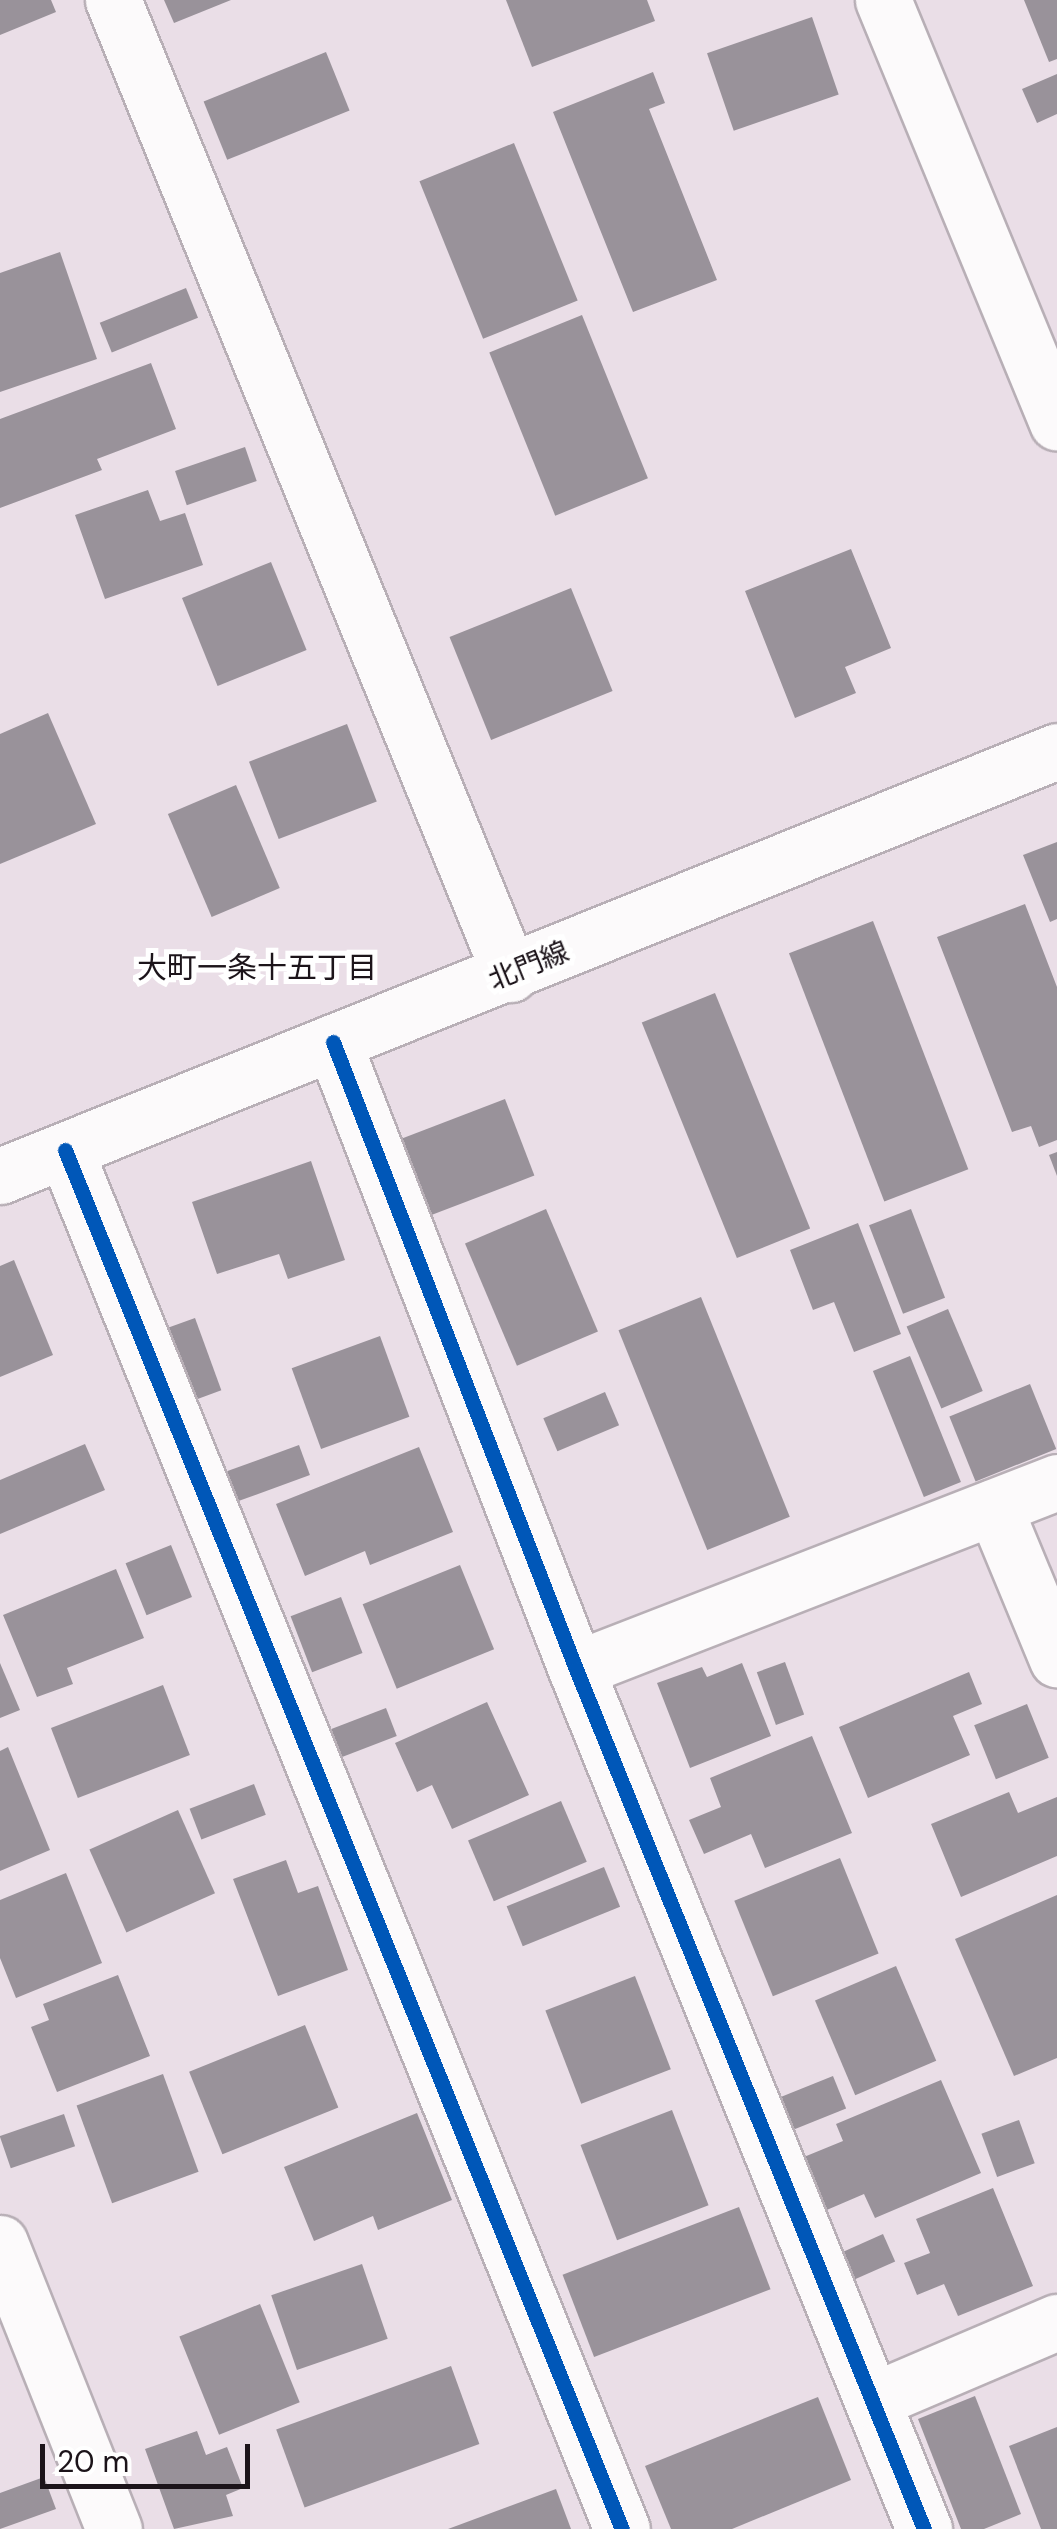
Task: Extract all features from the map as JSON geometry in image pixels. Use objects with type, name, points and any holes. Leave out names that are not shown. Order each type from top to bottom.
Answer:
[{"type":"street","points":[[113,0],[510,974]]},
{"type":"street","points":[[883,0],[1057,423]]},
{"type":"street","name":"北門線","points":[[0,1176],[1057,752]]},
{"type":"street","points":[[334,1042],[576,1669],[924,2529]]},
{"type":"street","points":[[64,1150],[622,2529]]},
{"type":"street","points":[[576,1669],[1057,1482]]},
{"type":"street","points":[[994,1506],[1057,1659]]},
{"type":"street","points":[[0,2243],[114,2529]]},
{"type":"street","points":[[874,2400],[1057,2322]]},
{"type":"building","points":[[0,0],[51,0],[56,12],[0,35]]},
{"type":"building","points":[[164,0],[231,0],[174,23]]},
{"type":"building","points":[[506,0],[647,0],[655,21],[532,67]]},
{"type":"building","points":[[1024,0],[1057,0],[1057,59],[1049,62]]},
{"type":"building","points":[[812,17],[839,95],[734,131],[707,53]]},
{"type":"building","points":[[326,52],[350,110],[227,160],[204,101]]},
{"type":"building","points":[[653,72],[665,103],[649,109],[717,280],[633,312],[553,112]]},
{"type":"building","points":[[1057,74],[1057,114],[1037,123],[1022,89]]},
{"type":"building","points":[[514,143],[578,301],[483,339],[419,181]]},
{"type":"building","points":[[60,252],[97,359],[0,392],[0,273]]},
{"type":"building","points":[[186,288],[198,318],[112,353],[100,323]]},
{"type":"building","points":[[582,315],[648,478],[555,516],[489,352]]},
{"type":"building","points":[[151,363],[176,429],[97,459],[102,470],[0,508],[0,419]]},
{"type":"building","points":[[245,447],[257,481],[187,505],[175,471]]},
{"type":"building","points":[[148,490],[160,521],[185,513],[203,565],[105,599],[75,515]]},
{"type":"building","points":[[851,549],[891,648],[845,667],[856,693],[795,718],[745,591]]},
{"type":"building","points":[[271,562],[307,650],[218,686],[182,598]]},
{"type":"building","points":[[571,588],[613,691],[491,740],[450,637]]},
{"type":"building","points":[[48,713],[96,824],[0,864],[0,734]]},
{"type":"building","points":[[347,724],[377,801],[279,839],[249,762]]},
{"type":"building","points":[[236,785],[280,888],[212,917],[168,814]]},
{"type":"building","points":[[1057,842],[1057,919],[1050,922],[1023,855]]},
{"type":"building","points":[[1025,904],[1057,987],[1057,1140],[1039,1147],[1031,1126],[1012,1132],[937,937]]},
{"type":"building","points":[[873,921],[968,1169],[884,1202],[789,953]]},
{"type":"building","points":[[715,993],[810,1229],[737,1258],[642,1023]]},
{"type":"building","points":[[505,1099],[534,1176],[424,1218],[395,1141]]},
{"type":"building","points":[[1057,1152],[1057,1176],[1049,1155]]},
{"type":"building","points":[[311,1161],[345,1260],[288,1279],[279,1254],[217,1274],[192,1202]]},
{"type":"building","points":[[546,1209],[598,1331],[517,1366],[465,1243]]},
{"type":"building","points":[[911,1209],[945,1298],[903,1314],[869,1225]]},
{"type":"building","points":[[858,1223],[901,1334],[854,1352],[834,1302],[813,1310],[790,1250]]},
{"type":"building","points":[[14,1260],[53,1355],[0,1377],[0,1266]]},
{"type":"building","points":[[701,1297],[790,1517],[707,1550],[618,1330]]},
{"type":"building","points":[[948,1309],[983,1391],[941,1409],[907,1327]]},
{"type":"building","points":[[195,1318],[221,1390],[192,1401],[166,1329]]},
{"type":"building","points":[[380,1336],[409,1417],[321,1449],[292,1368]]},
{"type":"building","points":[[910,1356],[961,1482],[924,1497],[873,1371]]},
{"type":"building","points":[[1030,1384],[1056,1449],[976,1481],[949,1417]]},
{"type":"building","points":[[605,1392],[619,1425],[557,1451],[543,1418]]},
{"type":"building","points":[[85,1444],[105,1490],[0,1534],[0,1480]]},
{"type":"building","points":[[299,1445],[310,1475],[236,1502],[225,1472]]},
{"type":"building","points":[[419,1447],[453,1532],[370,1565],[365,1551],[305,1576],[276,1504]]},
{"type":"building","points":[[171,1545],[192,1597],[147,1615],[126,1563]]},
{"type":"building","points":[[460,1565],[494,1649],[397,1689],[363,1604]]},
{"type":"building","points":[[116,1569],[144,1638],[67,1668],[73,1684],[37,1697],[3,1615]]},
{"type":"building","points":[[341,1597],[363,1653],[312,1672],[291,1616]]},
{"type":"building","points":[[785,1662],[804,1715],[776,1725],[757,1672]]},
{"type":"building","points":[[0,1663],[20,1710],[0,1718]]},
{"type":"building","points":[[742,1663],[771,1736],[690,1768],[657,1683],[702,1667],[707,1677]]},
{"type":"building","points":[[969,1672],[982,1704],[953,1716],[970,1755],[868,1798],[839,1727]]},
{"type":"building","points":[[163,1685],[190,1755],[78,1798],[51,1728]]},
{"type":"building","points":[[487,1702],[529,1795],[452,1829],[432,1785],[417,1792],[395,1743]]},
{"type":"building","points":[[1027,1704],[1049,1758],[996,1779],[974,1725]]},
{"type":"building","points":[[386,1708],[397,1736],[339,1758],[328,1730]]},
{"type":"building","points":[[812,1736],[852,1833],[765,1868],[751,1834],[704,1854],[689,1820],[721,1807],[710,1778]]},
{"type":"building","points":[[8,1747],[50,1850],[0,1871],[0,1751]]},
{"type":"building","points":[[254,1784],[266,1815],[201,1840],[190,1809]]},
{"type":"building","points":[[1009,1792],[1018,1813],[1057,1797],[1057,1856],[961,1897],[931,1824]]},
{"type":"building","points":[[561,1801],[587,1862],[494,1901],[468,1840]]},
{"type":"building","points":[[178,1810],[215,1893],[126,1933],[89,1849]]},
{"type":"building","points":[[840,1858],[879,1953],[773,1996],[734,1901]]},
{"type":"building","points":[[286,1860],[298,1893],[318,1886],[348,1970],[278,1996],[233,1879]]},
{"type":"building","points":[[604,1867],[620,1907],[523,1946],[507,1906]]},
{"type":"building","points":[[66,1873],[102,1963],[16,1998],[0,1958],[0,1900]]},
{"type":"building","points":[[1057,1895],[1057,2058],[1014,2076],[955,1939]]},
{"type":"building","points":[[896,1966],[936,2061],[855,2095],[815,2000]]},
{"type":"building","points":[[118,1975],[150,2056],[57,2092],[31,2027],[49,2020],[43,2004]]},
{"type":"building","points":[[635,1976],[671,2069],[581,2104],[545,2010]]},
{"type":"building","points":[[305,2025],[338,2108],[222,2154],[189,2072]]},
{"type":"building","points":[[163,2074],[199,2172],[112,2203],[77,2105]]},
{"type":"building","points":[[833,2076],[846,2108],[791,2131],[778,2098]]},
{"type":"building","points":[[941,2080],[981,2173],[875,2218],[864,2194],[822,2212],[799,2159],[843,2141],[836,2124]]},
{"type":"building","points":[[672,2110],[709,2205],[617,2240],[581,2145]]},
{"type":"building","points":[[417,2113],[452,2200],[378,2230],[373,2216],[314,2241],[284,2167]]},
{"type":"building","points":[[64,2114],[75,2146],[11,2168],[0,2136]]},
{"type":"building","points":[[1019,2120],[1035,2163],[997,2177],[981,2134]]},
{"type":"building","points":[[993,2188],[1033,2286],[958,2316],[944,2284],[917,2295],[904,2263],[930,2253],[916,2219]]},
{"type":"building","points":[[739,2207],[771,2289],[594,2357],[563,2275]]},
{"type":"building","points":[[883,2234],[895,2261],[843,2285],[831,2257]]},
{"type":"building","points":[[362,2264],[388,2339],[297,2370],[271,2295]]},
{"type":"building","points":[[260,2304],[300,2402],[219,2435],[179,2337]]},
{"type":"building","points":[[451,2366],[479,2444],[305,2508],[276,2430]]},
{"type":"building","points":[[975,2396],[1021,2514],[984,2529],[961,2529],[918,2419]]},
{"type":"building","points":[[818,2397],[851,2480],[732,2529],[671,2529],[645,2466]]},
{"type":"building","points":[[1057,2427],[1057,2529],[1041,2529],[1009,2446]]},
{"type":"building","points":[[197,2431],[206,2455],[227,2447],[243,2488],[226,2495],[233,2516],[174,2529],[145,2449]]},
{"type":"building","points":[[44,2477],[56,2509],[0,2529],[0,2493]]},
{"type":"building","points":[[556,2489],[571,2529],[448,2529]]},
{"type":"cycle path","points":[[333,1042],[576,1669],[924,2529]]},
{"type":"cycle path","points":[[65,1150],[622,2529]]},
{"type":"district","name":"大町一条十五丁目","points":[[257,968]]}]
